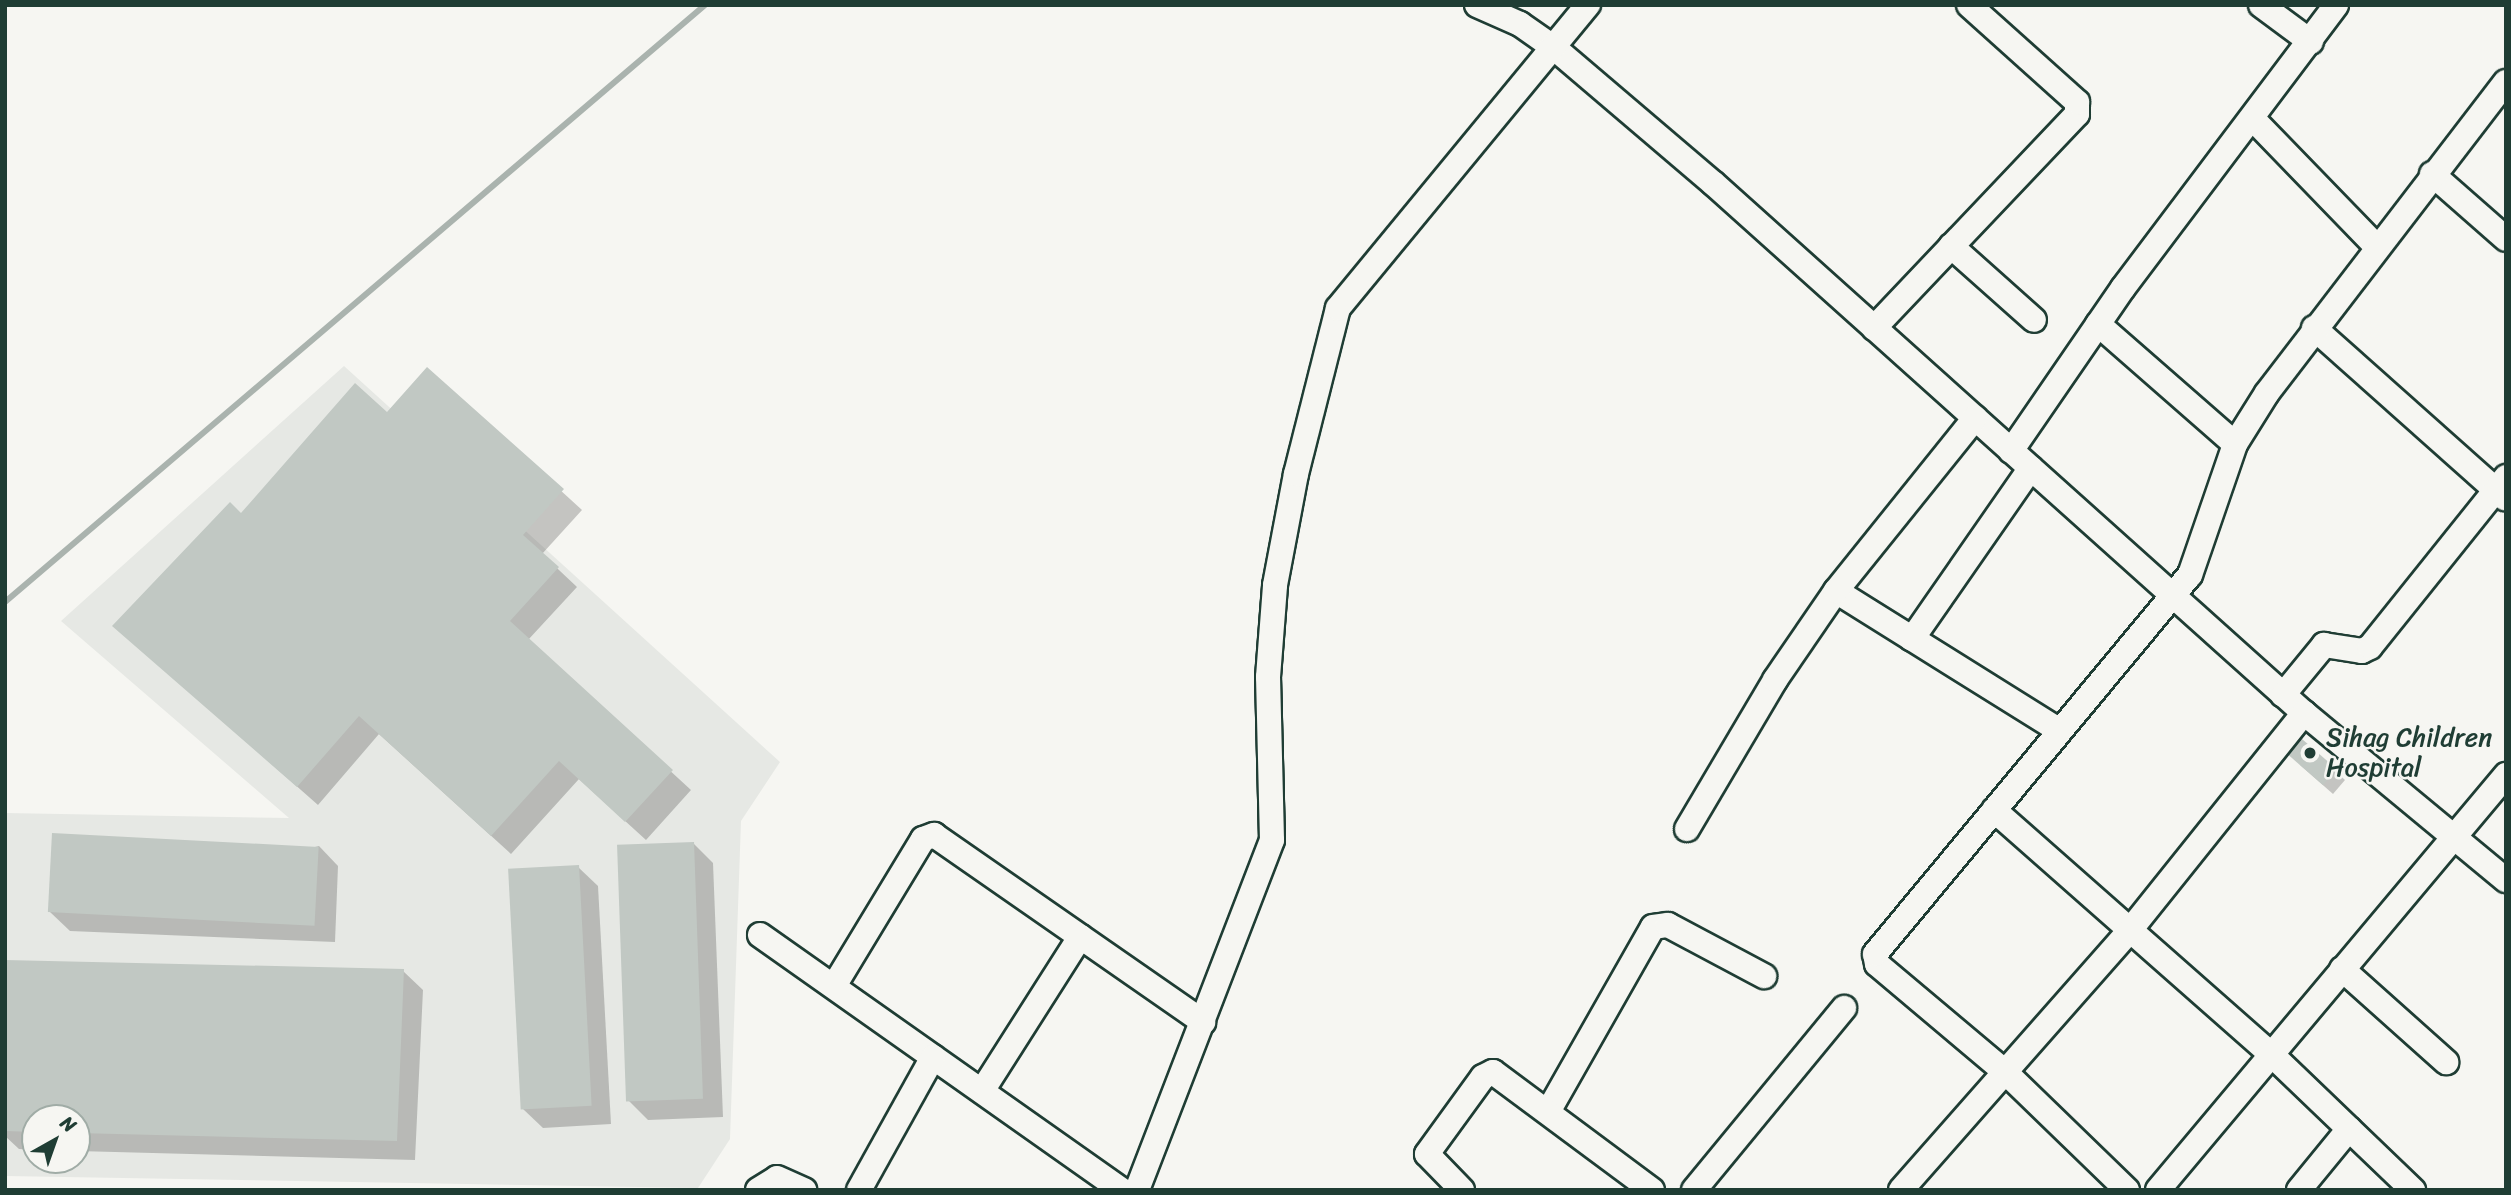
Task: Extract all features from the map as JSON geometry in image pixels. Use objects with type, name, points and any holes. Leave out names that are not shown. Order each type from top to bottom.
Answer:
[{"type":"street","points":[[1477,5],[1520,24],[1552,46],[1874,328],[2283,695],[2506,880]]},
{"type":"street","points":[[1137,1190],[1272,841],[1269,637],[1296,474],[1334,318],[1354,287],[1588,5]]},
{"type":"street","points":[[2261,5],[2311,42]]},
{"type":"street","points":[[2011,451],[2098,324],[2336,5]]},
{"type":"street","points":[[1874,328],[2077,114],[2077,102],[1971,6]]},
{"type":"street","points":[[2127,1190],[2004,1072],[1877,964],[1875,954],[2174,595],[2202,550],[2235,444],[2314,328],[2506,82]]},
{"type":"street","points":[[2252,118],[2376,246]]},
{"type":"street","points":[[2432,174],[2506,239]]},
{"type":"street","points":[[1951,246],[2034,320]]},
{"type":"street","points":[[2098,324],[2235,444]]},
{"type":"street","points":[[2283,695],[2324,645],[2362,651],[2377,640],[2502,488],[2314,328]]},
{"type":"street","points":[[1687,829],[1775,680],[1836,591],[1975,418]]},
{"type":"street","points":[[1912,639],[2031,468]]},
{"type":"street","points":[[1836,591],[2060,731]]},
{"type":"street","points":[[1901,1190],[2130,929],[2304,713]]},
{"type":"street","points":[[2158,1190],[2506,775]]},
{"type":"street","points":[[1994,810],[2271,1054],[2413,1190]]},
{"type":"street","points":[[834,986],[928,835],[1203,1023]]},
{"type":"street","points":[[1549,1110],[1653,927],[1668,925],[1764,976]]},
{"type":"street","points":[[760,935],[1122,1190]]},
{"type":"street","points":[[982,1091],[1080,937]]},
{"type":"street","points":[[2342,969],[2446,1062]]},
{"type":"street","points":[[1694,1190],[1844,1009]]},
{"type":"street","points":[[859,1190],[933,1057]]},
{"type":"street","points":[[1462,1190],[1427,1154],[1487,1073],[1506,1078],[1652,1190]]},
{"type":"street","points":[[2299,1190],[2349,1129]]},
{"type":"street","points":[[758,1190],[777,1178],[804,1190]]},
{"type":"shaded area","points":[[344,366],[780,762],[741,821],[730,1139],[698,1188],[5,1176],[5,813],[289,818],[61,621]]},
{"type":"building","points":[[427,367],[564,489],[523,535],[559,567],[510,621],[673,770],[625,822],[559,761],[491,836],[359,716],[297,787],[112,626],[230,502],[241,513],[355,383],[387,412]]},
{"type":"building","points":[[2302,739],[2337,769],[2323,785],[2288,755]]},
{"type":"building","points":[[52,833],[319,847],[314,926],[48,912]]},
{"type":"building","points":[[694,842],[703,1099],[626,1102],[617,845]]},
{"type":"building","points":[[579,865],[592,1106],[521,1109],[508,869]]},
{"type":"building","points":[[5,960],[404,969],[397,1141],[91,1133],[91,1104],[21,1104],[21,1132],[5,1131]]},
{"type":"waterway","points":[[5,602],[705,5]]},
{"type":"place","name":"Sihag Children Hospital","points":[[2310,753]]}]
